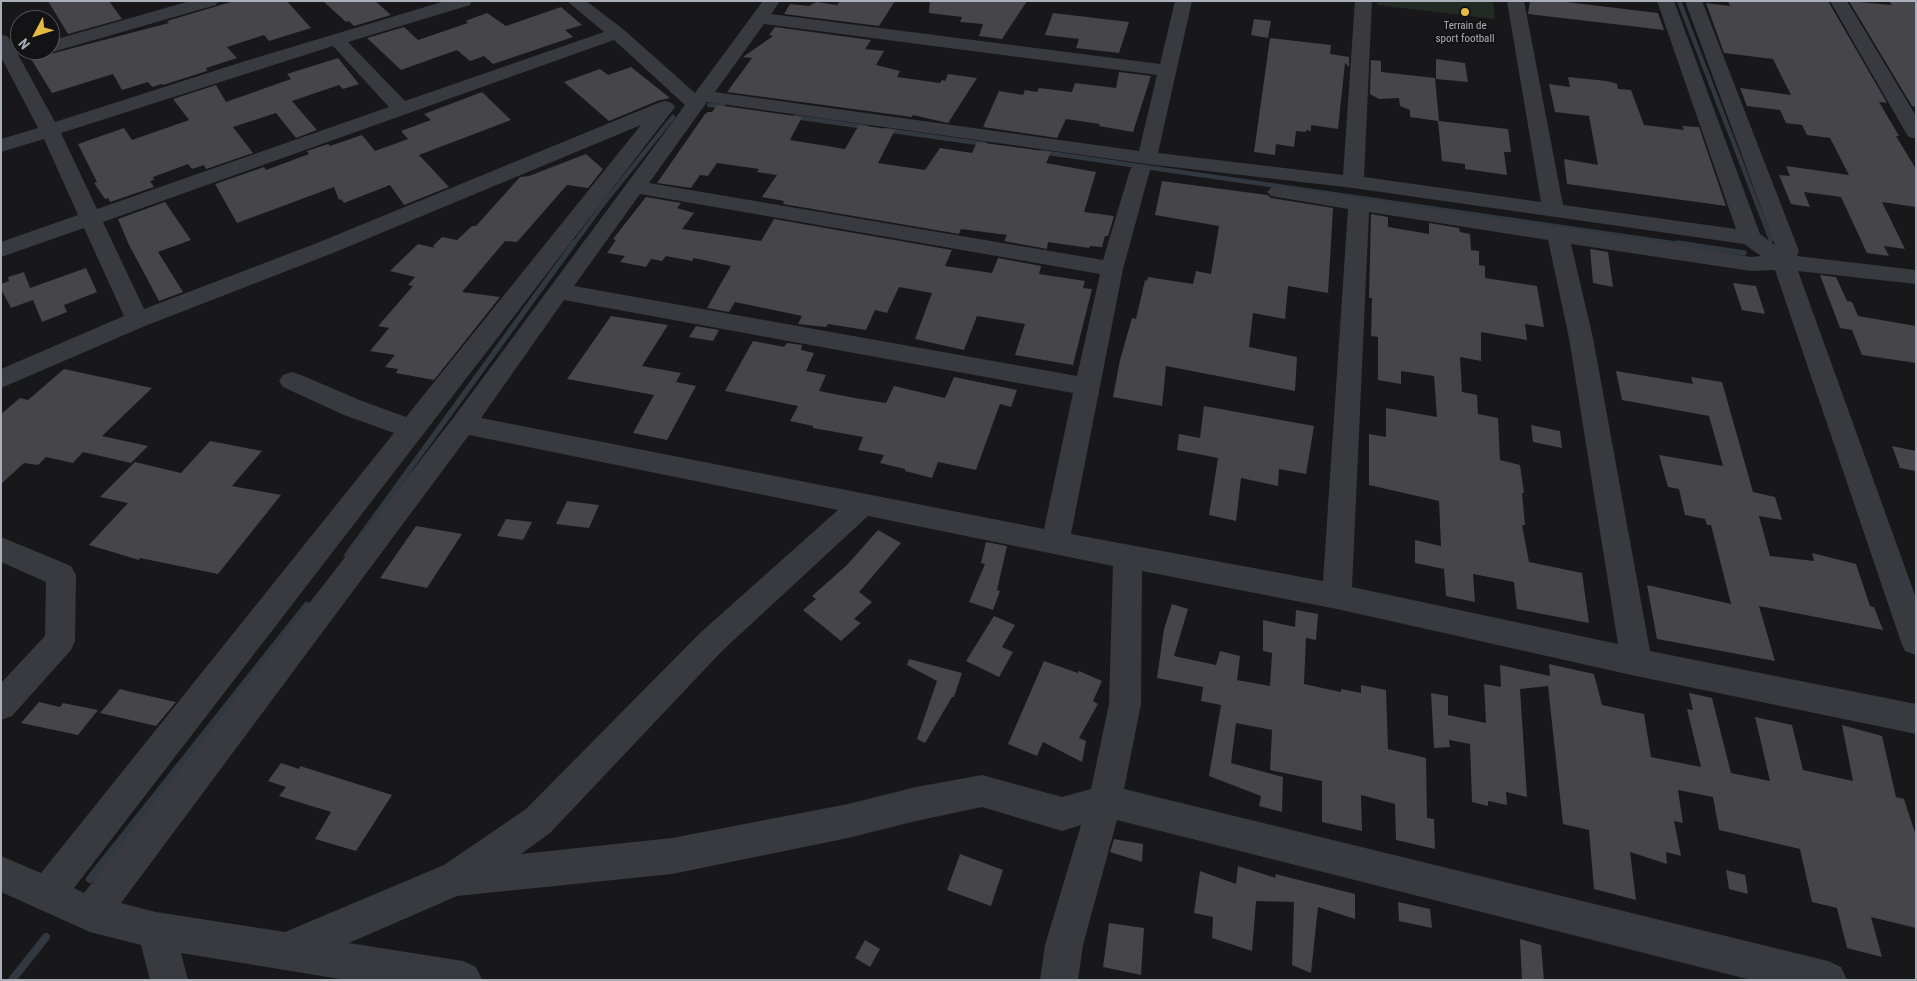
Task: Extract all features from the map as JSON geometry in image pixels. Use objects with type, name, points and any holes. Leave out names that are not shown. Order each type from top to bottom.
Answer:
[{"type":"street","points":[[60,44],[210,1]]},
{"type":"street","points":[[1,146],[464,1]]},
{"type":"street","points":[[575,1],[617,33],[689,103]]},
{"type":"street","points":[[46,894],[412,429],[689,103],[772,1]]},
{"type":"street","points":[[1055,544],[1112,269],[1144,164],[1184,1]]},
{"type":"street","points":[[1337,596],[1364,1]]},
{"type":"street","points":[[1515,1],[1556,222],[1581,338],[1636,662]]},
{"type":"street","points":[[1665,1],[1750,238]]},
{"type":"street","points":[[1693,1],[1788,251],[1784,262]]},
{"type":"street","points":[[1838,1],[1916,133]]},
{"type":"street","points":[[760,18],[1168,71]]},
{"type":"street","points":[[1,250],[617,33]]},
{"type":"street","points":[[337,40],[402,109]]},
{"type":"street","points":[[23,60],[50,131],[138,320]]},
{"type":"street","points":[[90,914],[463,424],[558,291],[636,187],[689,103]]},
{"type":"street","points":[[1,379],[138,320],[325,248],[689,103],[1356,193],[1556,222],[1750,238],[1784,262],[1916,642]]},
{"type":"street","points":[[636,187],[1112,269]]},
{"type":"street","points":[[1556,222],[1751,264],[1784,262],[1916,277]]},
{"type":"street","points":[[558,291],[1088,387]]},
{"type":"street","points":[[292,381],[353,408],[412,429]]},
{"type":"street","points":[[463,424],[1055,544],[1337,596],[1636,662],[1916,718]]},
{"type":"street","points":[[286,951],[456,878],[538,820],[711,642],[862,505]]},
{"type":"street","points":[[1,548],[60,575],[60,641],[1,706]]},
{"type":"street","points":[[1059,980],[1064,945],[1105,801],[1125,704],[1128,557]]},
{"type":"street","points":[[456,878],[672,856],[848,821],[916,804],[982,791],[1062,814],[1105,801],[1828,980]]},
{"type":"street","points":[[1,874],[90,914],[156,930],[463,980]]},
{"type":"street","points":[[156,930],[169,980]]},
{"type":"shaded area","name":"Terrain de sport football","points":[[1377,1],[1493,1],[1495,19],[1377,5]]},
{"type":"building","points":[[48,1],[109,1],[122,19],[68,34],[60,21],[60,10],[53,10]]},
{"type":"building","points":[[234,1],[287,1],[311,28],[269,41],[264,35],[227,47],[237,58],[206,68],[207,71],[152,87],[148,82],[122,90],[113,74],[52,93],[32,60],[60,60],[60,51],[169,23],[167,21]]},
{"type":"building","points":[[323,1],[375,1],[391,15],[354,26],[349,21],[346,22]]},
{"type":"building","points":[[840,1],[895,1],[879,26],[784,14],[790,4],[809,6],[816,2],[837,5]]},
{"type":"building","points":[[930,1],[1027,1],[1002,39],[979,36],[983,24],[960,22],[962,17],[929,13]]},
{"type":"building","points":[[1530,1],[1558,1],[1658,13],[1664,30],[1528,14]]},
{"type":"building","points":[[1728,1],[1828,1],[1887,103],[1879,102],[1899,136],[1896,136],[1916,169],[1916,207],[1882,202],[1905,249],[1884,246],[1889,256],[1867,253],[1841,197],[1804,192],[1810,207],[1791,204],[1779,175],[1790,176],[1786,166],[1849,175],[1830,138],[1807,135],[1802,125],[1786,123],[1780,110],[1747,106],[1740,88],[1791,95],[1773,59],[1724,53],[1706,3],[1730,6]]},
{"type":"building","points":[[1849,1],[1892,5],[1889,1],[1916,1],[1916,107],[1912,106]]},
{"type":"building","points":[[561,7],[582,25],[565,30],[573,37],[493,64],[484,56],[470,61],[457,50],[401,70],[367,38],[404,27],[418,40],[468,23],[466,21],[487,13],[506,26]]},
{"type":"building","points":[[1053,13],[1129,22],[1119,53],[1076,48],[1079,39],[1045,35]]},
{"type":"building","points":[[1254,19],[1271,21],[1268,38],[1251,35]]},
{"type":"building","points":[[775,27],[871,40],[865,49],[884,51],[876,65],[900,71],[897,77],[940,83],[942,80],[945,81],[948,74],[977,78],[948,123],[913,115],[912,117],[727,92],[752,58],[743,57],[773,36],[769,35]]},
{"type":"building","points":[[1270,38],[1331,45],[1330,54],[1349,57],[1349,67],[1345,63],[1338,129],[1311,125],[1311,131],[1296,131],[1294,147],[1276,144],[1275,155],[1254,152]]},
{"type":"building","points":[[338,58],[359,84],[343,89],[339,85],[292,101],[317,130],[296,138],[276,113],[233,127],[253,153],[206,169],[204,165],[192,169],[188,164],[153,177],[154,180],[150,181],[154,187],[110,202],[108,198],[105,199],[94,183],[97,182],[78,144],[124,128],[132,140],[189,120],[173,99],[216,85],[226,102],[291,79],[287,74]]},
{"type":"building","points":[[1436,59],[1465,63],[1468,82],[1436,79]]},
{"type":"building","points":[[1371,60],[1381,61],[1381,72],[1435,78],[1439,121],[1508,129],[1511,152],[1504,152],[1507,175],[1465,169],[1465,164],[1442,161],[1438,121],[1410,117],[1410,110],[1400,106],[1399,98],[1379,99],[1370,94]]},
{"type":"building","points":[[631,67],[670,98],[657,101],[609,121],[564,82],[600,69],[608,75]]},
{"type":"building","points":[[1119,72],[1151,76],[1133,132],[1099,126],[1100,124],[1066,119],[1057,138],[983,127],[999,91],[1023,95],[1025,90],[1037,92],[1039,88],[1072,92],[1075,83],[1116,88]]},
{"type":"building","points":[[1568,77],[1607,81],[1617,84],[1618,89],[1631,90],[1644,125],[1684,130],[1682,126],[1699,127],[1726,206],[1567,184],[1564,159],[1598,165],[1589,116],[1555,112],[1549,84],[1570,87]]},
{"type":"building","points":[[482,92],[511,120],[419,155],[449,187],[404,205],[390,185],[344,203],[341,199],[339,200],[334,187],[237,223],[215,184],[264,167],[266,170],[309,154],[307,151],[328,144],[330,146],[362,135],[375,151],[408,139],[401,131],[431,120],[424,114]]},
{"type":"building","points":[[717,105],[802,117],[790,140],[845,149],[859,125],[895,130],[878,163],[925,170],[940,148],[972,153],[977,142],[1051,152],[1046,163],[1096,172],[1084,212],[1114,216],[1108,236],[1105,236],[1102,247],[1090,246],[1089,248],[1048,242],[1047,249],[1004,241],[1007,235],[961,229],[959,234],[783,204],[784,201],[762,197],[777,175],[757,172],[759,169],[717,163],[708,176],[700,175],[691,188],[657,183],[705,114],[712,112]]},
{"type":"building","points":[[586,154],[603,169],[588,188],[567,185],[517,242],[505,241],[462,292],[500,297],[434,380],[396,373],[398,369],[385,367],[395,355],[370,351],[389,328],[378,326],[413,286],[408,285],[415,277],[390,271],[418,244],[435,248],[433,246],[442,237],[457,240],[472,226],[476,226],[520,177],[529,176]]},
{"type":"building","points":[[1162,181],[1267,195],[1271,198],[1333,208],[1328,293],[1288,286],[1285,319],[1253,313],[1249,347],[1297,357],[1295,391],[1166,366],[1162,406],[1113,397],[1120,360],[1132,318],[1136,319],[1145,280],[1147,281],[1148,277],[1193,284],[1196,271],[1211,274],[1219,226],[1155,215]]},
{"type":"building","points":[[646,197],[681,203],[677,208],[694,213],[682,229],[761,241],[774,219],[952,250],[945,266],[992,273],[998,258],[1041,266],[1039,274],[1085,281],[1083,288],[1092,289],[1073,365],[1015,355],[1025,324],[977,316],[964,350],[915,339],[932,293],[899,287],[887,313],[875,310],[866,330],[828,324],[826,327],[798,324],[802,316],[735,302],[729,312],[707,308],[731,266],[694,258],[692,261],[666,256],[662,261],[651,259],[646,267],[620,262],[625,256],[607,253],[616,240],[613,239]]},
{"type":"building","points":[[165,202],[191,240],[158,252],[183,292],[159,301],[129,245],[118,219]]},
{"type":"building","points":[[1371,214],[1388,217],[1388,227],[1429,234],[1429,223],[1459,228],[1460,232],[1470,234],[1471,250],[1479,251],[1479,265],[1485,266],[1485,278],[1537,286],[1544,327],[1525,324],[1527,340],[1481,332],[1481,361],[1460,357],[1462,392],[1477,395],[1478,414],[1498,418],[1500,460],[1520,465],[1524,493],[1522,493],[1525,525],[1522,525],[1529,562],[1582,573],[1589,623],[1517,609],[1514,582],[1473,574],[1475,602],[1446,596],[1444,569],[1415,563],[1415,540],[1441,546],[1439,501],[1369,485],[1369,434],[1386,437],[1386,408],[1437,417],[1434,376],[1401,371],[1401,384],[1378,380],[1378,337],[1371,336],[1372,298],[1369,298]]},
{"type":"building","points":[[1590,249],[1608,252],[1613,287],[1593,283]]},
{"type":"building","points":[[86,268],[97,292],[64,305],[67,312],[42,322],[33,300],[11,308],[1,289],[1,284],[9,281],[8,277],[24,272],[30,288]]},
{"type":"building","points":[[1820,275],[1836,277],[1847,301],[1852,302],[1858,316],[1916,326],[1916,363],[1862,355],[1852,330],[1840,328]]},
{"type":"building","points":[[1733,283],[1756,286],[1765,314],[1742,310]]},
{"type":"building","points":[[611,316],[668,325],[642,366],[681,373],[676,382],[696,386],[667,440],[633,433],[654,395],[567,379]]},
{"type":"building","points":[[696,326],[719,330],[713,341],[689,337]]},
{"type":"building","points":[[753,341],[784,347],[787,343],[802,345],[801,350],[814,353],[806,371],[826,375],[819,391],[855,398],[886,403],[894,386],[945,398],[954,377],[1017,390],[1011,407],[1000,404],[976,470],[938,462],[932,478],[880,463],[884,455],[858,450],[863,437],[813,428],[813,426],[790,421],[798,406],[725,391]]},
{"type":"building","points":[[64,369],[152,388],[102,436],[148,446],[131,463],[83,452],[73,463],[46,457],[38,465],[24,463],[1,484],[1,414],[20,398],[28,400]]},
{"type":"building","points":[[1616,371],[1693,384],[1691,377],[1722,382],[1753,492],[1775,497],[1782,520],[1759,516],[1770,556],[1814,561],[1812,553],[1856,564],[1870,606],[1874,607],[1883,630],[1759,606],[1775,661],[1657,639],[1647,585],[1731,604],[1711,525],[1707,525],[1705,519],[1685,515],[1679,489],[1668,487],[1659,455],[1723,466],[1709,416],[1622,400]]},
{"type":"building","points":[[1204,406],[1314,426],[1306,474],[1279,469],[1278,486],[1241,478],[1236,521],[1209,515],[1218,458],[1177,450],[1179,434],[1200,438]]},
{"type":"building","points":[[1531,425],[1560,431],[1562,448],[1533,442]]},
{"type":"building","points":[[210,441],[262,451],[232,486],[281,495],[218,574],[140,558],[139,560],[89,545],[128,503],[100,497],[135,462],[181,473]]},
{"type":"building","points":[[1892,446],[1916,451],[1916,471],[1900,468]]},
{"type":"building","points":[[567,501],[599,505],[589,528],[556,524]]},
{"type":"building","points":[[506,519],[532,522],[523,540],[497,536]]},
{"type":"building","points":[[416,526],[462,534],[427,588],[380,578]]},
{"type":"building","points":[[878,530],[901,543],[859,592],[872,602],[854,619],[861,623],[841,641],[803,610],[816,599],[812,596],[847,565]]},
{"type":"building","points":[[986,542],[1007,546],[997,590],[1000,591],[993,610],[969,602],[985,564],[981,563]]},
{"type":"building","points":[[1172,604],[1188,609],[1174,656],[1216,665],[1220,651],[1240,656],[1237,680],[1270,686],[1272,653],[1263,651],[1263,620],[1295,627],[1296,610],[1318,614],[1316,640],[1306,638],[1304,684],[1341,692],[1341,689],[1361,693],[1361,685],[1386,690],[1388,749],[1426,758],[1427,818],[1434,819],[1435,849],[1396,840],[1395,804],[1361,795],[1362,831],[1322,822],[1322,781],[1270,770],[1272,730],[1236,723],[1231,763],[1283,777],[1282,812],[1259,806],[1261,796],[1209,776],[1221,705],[1201,701],[1203,687],[1157,678],[1164,629]]},
{"type":"building","points":[[994,616],[1015,625],[1002,647],[1013,652],[999,677],[966,661]]},
{"type":"building","points":[[909,659],[962,673],[954,697],[952,697],[925,743],[917,739],[937,681],[907,665]]},
{"type":"building","points":[[1044,661],[1078,673],[1079,671],[1102,681],[1093,701],[1098,704],[1079,738],[1086,741],[1082,762],[1043,742],[1037,756],[1008,744]]},
{"type":"building","points":[[1549,664],[1594,674],[1602,705],[1644,714],[1651,757],[1701,767],[1687,709],[1693,710],[1689,693],[1712,698],[1731,773],[1770,781],[1755,717],[1792,725],[1803,770],[1853,781],[1842,725],[1882,736],[1896,797],[1904,799],[1916,836],[1916,928],[1871,917],[1882,957],[1847,948],[1837,908],[1812,902],[1800,849],[1719,830],[1713,797],[1678,790],[1683,823],[1674,821],[1681,856],[1666,852],[1667,864],[1630,852],[1636,900],[1594,889],[1589,830],[1563,824],[1548,686],[1520,689],[1527,797],[1506,792],[1507,805],[1488,801],[1488,806],[1472,802],[1470,744],[1449,740],[1450,747],[1434,748],[1431,693],[1448,696],[1448,715],[1486,723],[1484,684],[1501,687],[1500,665],[1550,676]]},
{"type":"building","points":[[120,689],[176,702],[156,726],[100,713]]},
{"type":"building","points":[[39,702],[60,707],[63,703],[98,710],[78,735],[21,723]]},
{"type":"building","points":[[281,763],[299,769],[300,766],[392,795],[356,851],[315,839],[331,812],[279,796],[286,787],[268,781]]},
{"type":"building","points":[[1114,839],[1143,844],[1142,862],[1110,852]]},
{"type":"building","points":[[960,854],[1003,870],[991,906],[947,890]]},
{"type":"building","points":[[1238,866],[1276,878],[1275,874],[1355,894],[1355,919],[1318,907],[1311,973],[1292,965],[1294,902],[1256,901],[1252,951],[1212,938],[1213,917],[1194,913],[1200,871],[1236,884]]},
{"type":"building","points":[[1726,870],[1745,875],[1748,894],[1729,889]]},
{"type":"building","points":[[1398,902],[1430,909],[1432,928],[1399,921]]},
{"type":"building","points":[[1109,923],[1144,928],[1141,975],[1103,967]]},
{"type":"building","points":[[1520,939],[1541,945],[1544,980],[1522,980]]},
{"type":"building","points":[[865,940],[880,949],[870,967],[855,958]]},
{"type":"waterway","points":[[1679,1],[1771,240]]},
{"type":"waterway","points":[[709,105],[723,106]]},
{"type":"waterway","points":[[573,245],[603,204],[673,117]]},
{"type":"waterway","points":[[795,117],[866,127]]},
{"type":"waterway","points":[[886,130],[985,144]]},
{"type":"waterway","points":[[1042,152],[1686,245]]},
{"type":"waterway","points":[[347,555],[574,243]]},
{"type":"waterway","points":[[1677,243],[1744,253]]},
{"type":"waterway","points":[[90,879],[307,606]]},
{"type":"waterway","points":[[12,980],[46,937]]},
{"type":"place","name":"Terrain de sport football","points":[[1465,12]]}]
